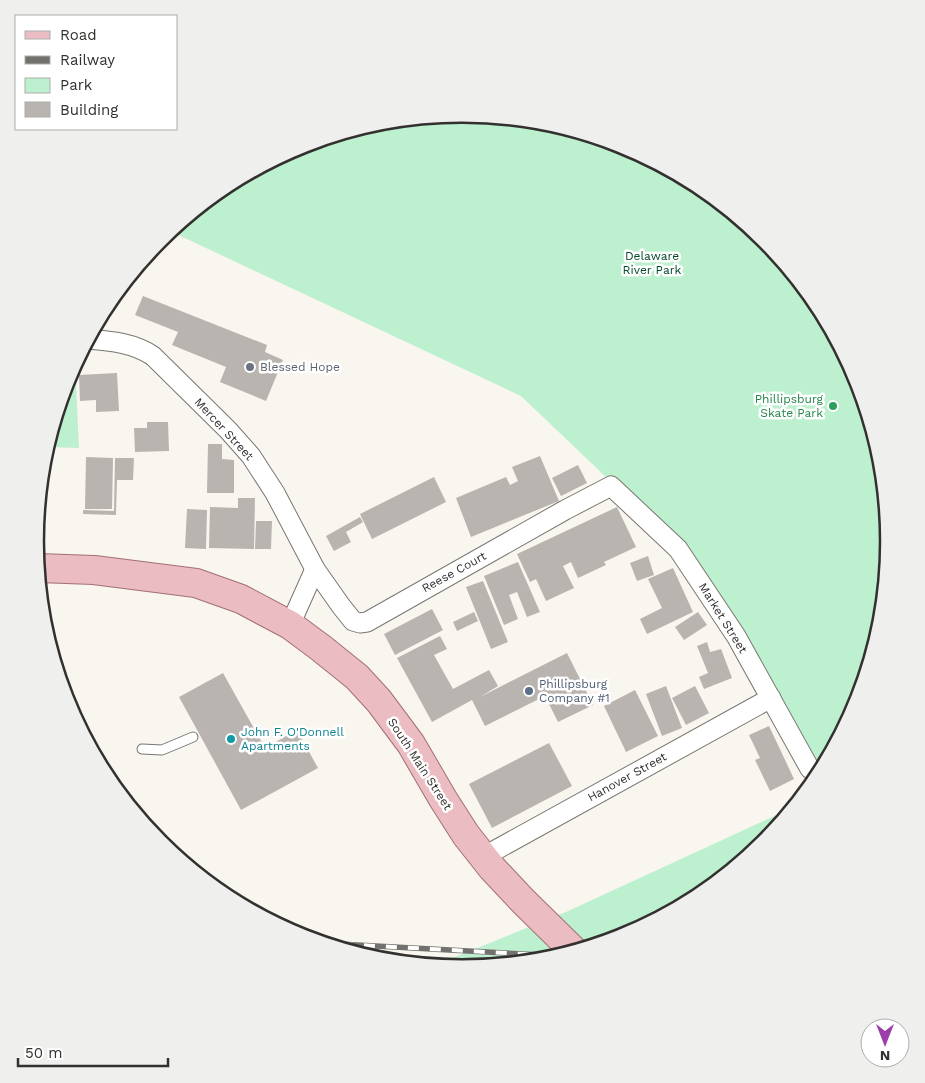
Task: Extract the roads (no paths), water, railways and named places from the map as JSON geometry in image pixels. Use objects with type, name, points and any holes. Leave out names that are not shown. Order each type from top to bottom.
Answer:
[{"type":"main road","name":"South Main Street","points":[[45,568],[94,570],[196,583],[241,600],[290,625],[322,648],[356,677],[379,701],[411,744],[443,799],[466,835],[483,857],[522,901],[569,946]]},
{"type":"street","name":"Mercer Street","points":[[95,340],[128,345],[153,356],[228,430],[251,456],[275,493],[315,569]]},
{"type":"street","name":"Reese Court","points":[[315,569],[353,620],[360,623],[367,622],[611,486]]},
{"type":"street","name":"Market Street","points":[[611,486],[678,549],[736,636],[812,772]]},
{"type":"street","points":[[290,625],[315,569]]},
{"type":"street","name":"Hanover Street","points":[[483,857],[771,698]]},
{"type":"lane","points":[[142,749],[162,750],[193,737]]},
{"type":"railway","points":[[349,945],[531,954]]},
{"type":"place","name":"Blessed Hope","points":[[250,367]]},
{"type":"place","name":"Phillipsburg Skate Park","points":[[833,406]]},
{"type":"place","name":"Phillipsburg Company #1","points":[[529,691]]},
{"type":"place","name":"John F. O'Donnell Apartments","points":[[231,739]]},
{"type":"park label","name":"Delaware River Park","points":[[652,263]]}]
